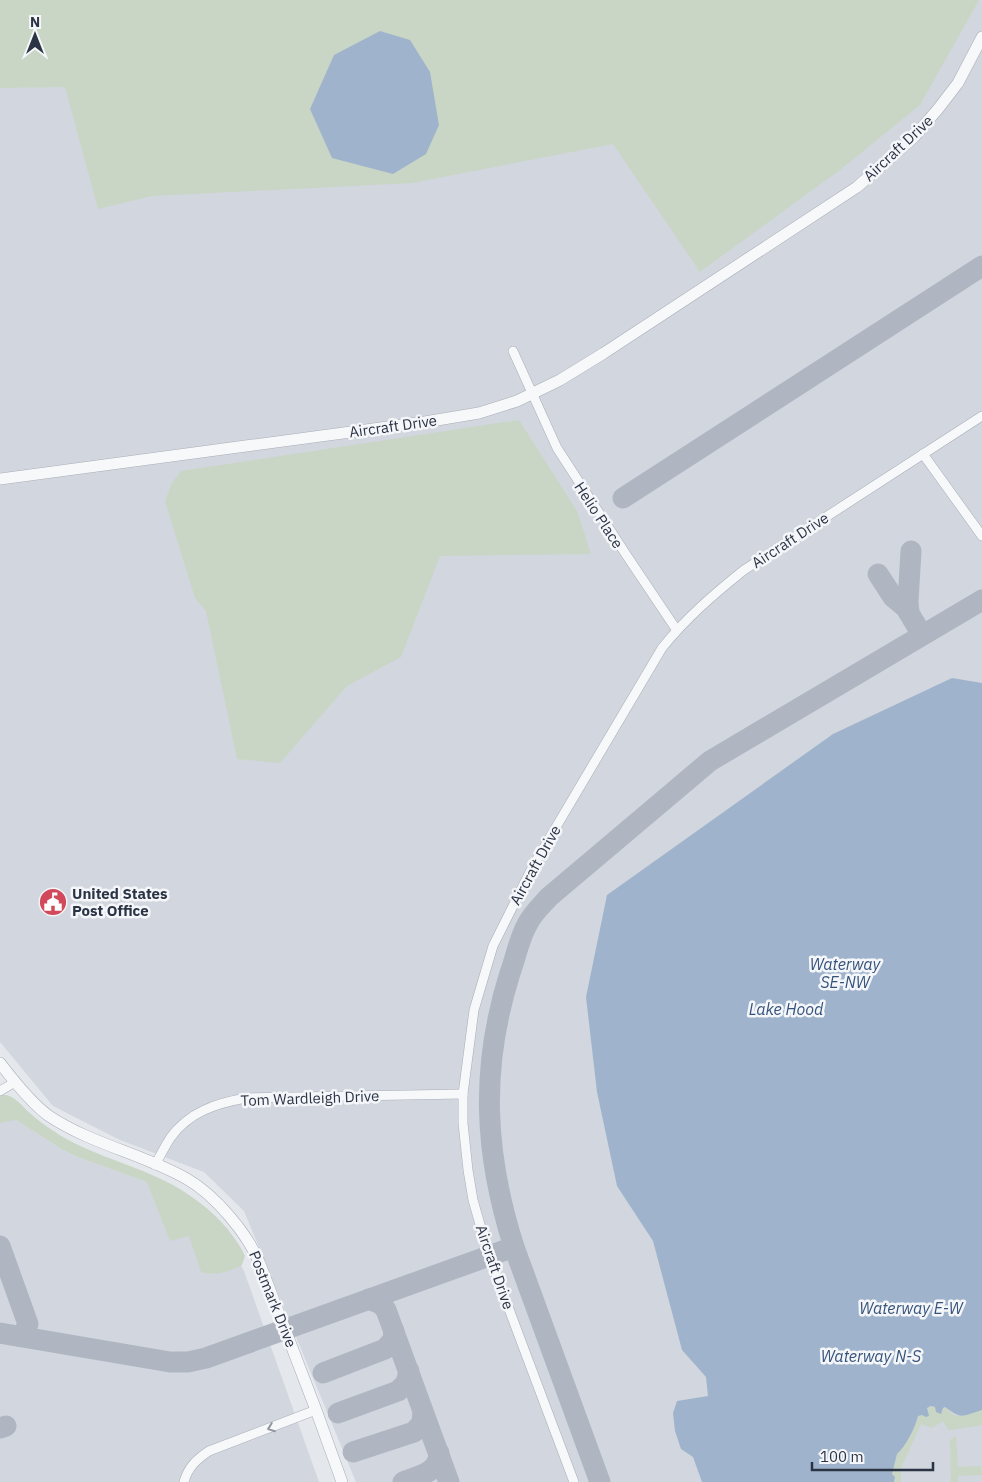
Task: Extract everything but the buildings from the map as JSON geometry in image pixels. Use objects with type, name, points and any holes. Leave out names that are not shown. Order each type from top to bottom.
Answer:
[{"type":"street","name":"Aircraft Drive","points":[[0,479],[426,422],[480,413],[533,394],[604,353],[857,187],[914,138],[958,83],[982,37]]},
{"type":"street","name":"Helio Place","points":[[513,351],[557,448],[676,629]]},
{"type":"street","name":"Aircraft Drive","points":[[574,1482],[489,1256],[473,1200],[468,1170],[462,1094],[474,1010],[493,946],[533,866],[662,648],[676,629],[717,591],[744,570],[982,416]]},
{"type":"street","points":[[924,454],[982,536]]},
{"type":"street","name":"Postmark Drive","points":[[0,1063],[15,1082],[48,1115],[74,1130],[188,1179],[215,1201],[236,1224],[253,1248],[342,1482]]},
{"type":"street","points":[[0,1091],[15,1082]]},
{"type":"street","name":"Tom Wardleigh Drive","points":[[155,1165],[171,1137],[181,1125],[194,1115],[226,1102],[246,1098],[462,1094]]},
{"type":"street","points":[[184,1482],[190,1467],[198,1458],[209,1451],[316,1410]]},
{"type":"shaded area","points":[[0,0],[982,0],[982,1482],[356,1482],[244,1211],[204,1172],[120,1140],[53,1106],[0,1042]]},
{"type":"shaded area","points":[[0,1095],[16,1120],[63,1150],[80,1158],[164,1188],[216,1220],[244,1271],[319,1482],[0,1482]]},
{"type":"green space","points":[[0,0],[979,0],[920,105],[840,170],[700,272],[613,144],[412,183],[152,196],[98,209],[65,87],[0,88]]},
{"type":"green space","points":[[519,420],[577,511],[591,554],[440,556],[401,657],[347,686],[280,763],[237,759],[206,611],[195,598],[165,501],[172,483],[181,471]]},
{"type":"green space","points":[[0,1095],[13,1098],[38,1120],[68,1140],[156,1177],[189,1195],[214,1215],[235,1238],[245,1256],[242,1265],[222,1273],[211,1274],[201,1272],[189,1236],[170,1241],[147,1182],[63,1150],[16,1120],[0,1123]]},
{"type":"green space","points":[[931,1406],[942,1413],[945,1407],[954,1415],[960,1416],[982,1410],[982,1425],[948,1430],[943,1421],[932,1428],[921,1424],[901,1468],[901,1482],[894,1482],[895,1477],[892,1474],[897,1453],[910,1436],[918,1416]]},
{"type":"green space","points":[[956,1436],[958,1467],[980,1466],[980,1463],[982,1475],[958,1476],[958,1482],[951,1482],[950,1440]]},
{"type":"water","points":[[380,31],[410,40],[430,72],[439,125],[426,154],[393,174],[332,158],[310,109],[334,55]]},
{"type":"water","name":"Lake Hood","points":[[952,678],[982,683],[982,1410],[962,1416],[955,1414],[945,1407],[941,1414],[936,1412],[935,1407],[927,1408],[929,1416],[918,1416],[910,1436],[897,1454],[892,1474],[895,1477],[894,1482],[702,1482],[693,1457],[681,1449],[675,1431],[673,1413],[677,1401],[708,1396],[706,1377],[682,1350],[653,1241],[617,1186],[597,1092],[586,997],[607,895],[833,734]]},
{"type":"taxiway","points":[[623,498],[982,266]]},
{"type":"taxiway","points":[[909,613],[911,551]]},
{"type":"taxiway","points":[[878,574],[893,597],[906,608],[922,635]]},
{"type":"taxiway","points":[[600,1482],[514,1247],[496,1178],[492,1144],[490,1077],[500,1008],[522,935],[532,916],[549,897],[710,761],[982,600]]},
{"type":"taxiway","points":[[0,1246],[28,1324],[24,1333],[19,1336]]},
{"type":"taxiway","points":[[0,1333],[170,1362],[188,1362],[206,1358],[514,1247]]},
{"type":"taxiway","points":[[369,1299],[381,1304],[386,1310],[449,1482]]},
{"type":"taxiway","points":[[323,1373],[385,1349],[393,1340],[394,1331]]},
{"type":"taxiway","points":[[338,1413],[398,1391],[406,1383],[409,1371]]},
{"type":"taxiway","points":[[353,1452],[414,1432],[422,1423],[423,1412]]},
{"type":"taxiway","points":[[0,1428],[6,1426]]},
{"type":"taxiway","points":[[403,1482],[427,1473],[432,1469],[438,1460],[439,1453]]},
{"type":"place","name":"United States Post Office","points":[[53,902]]},
{"type":"water label","name":"Waterway SE-NW","points":[[845,973]]},
{"type":"water label","name":"Waterway E-W","points":[[911,1308]]},
{"type":"water label","name":"Waterway N-S","points":[[871,1356]]}]
